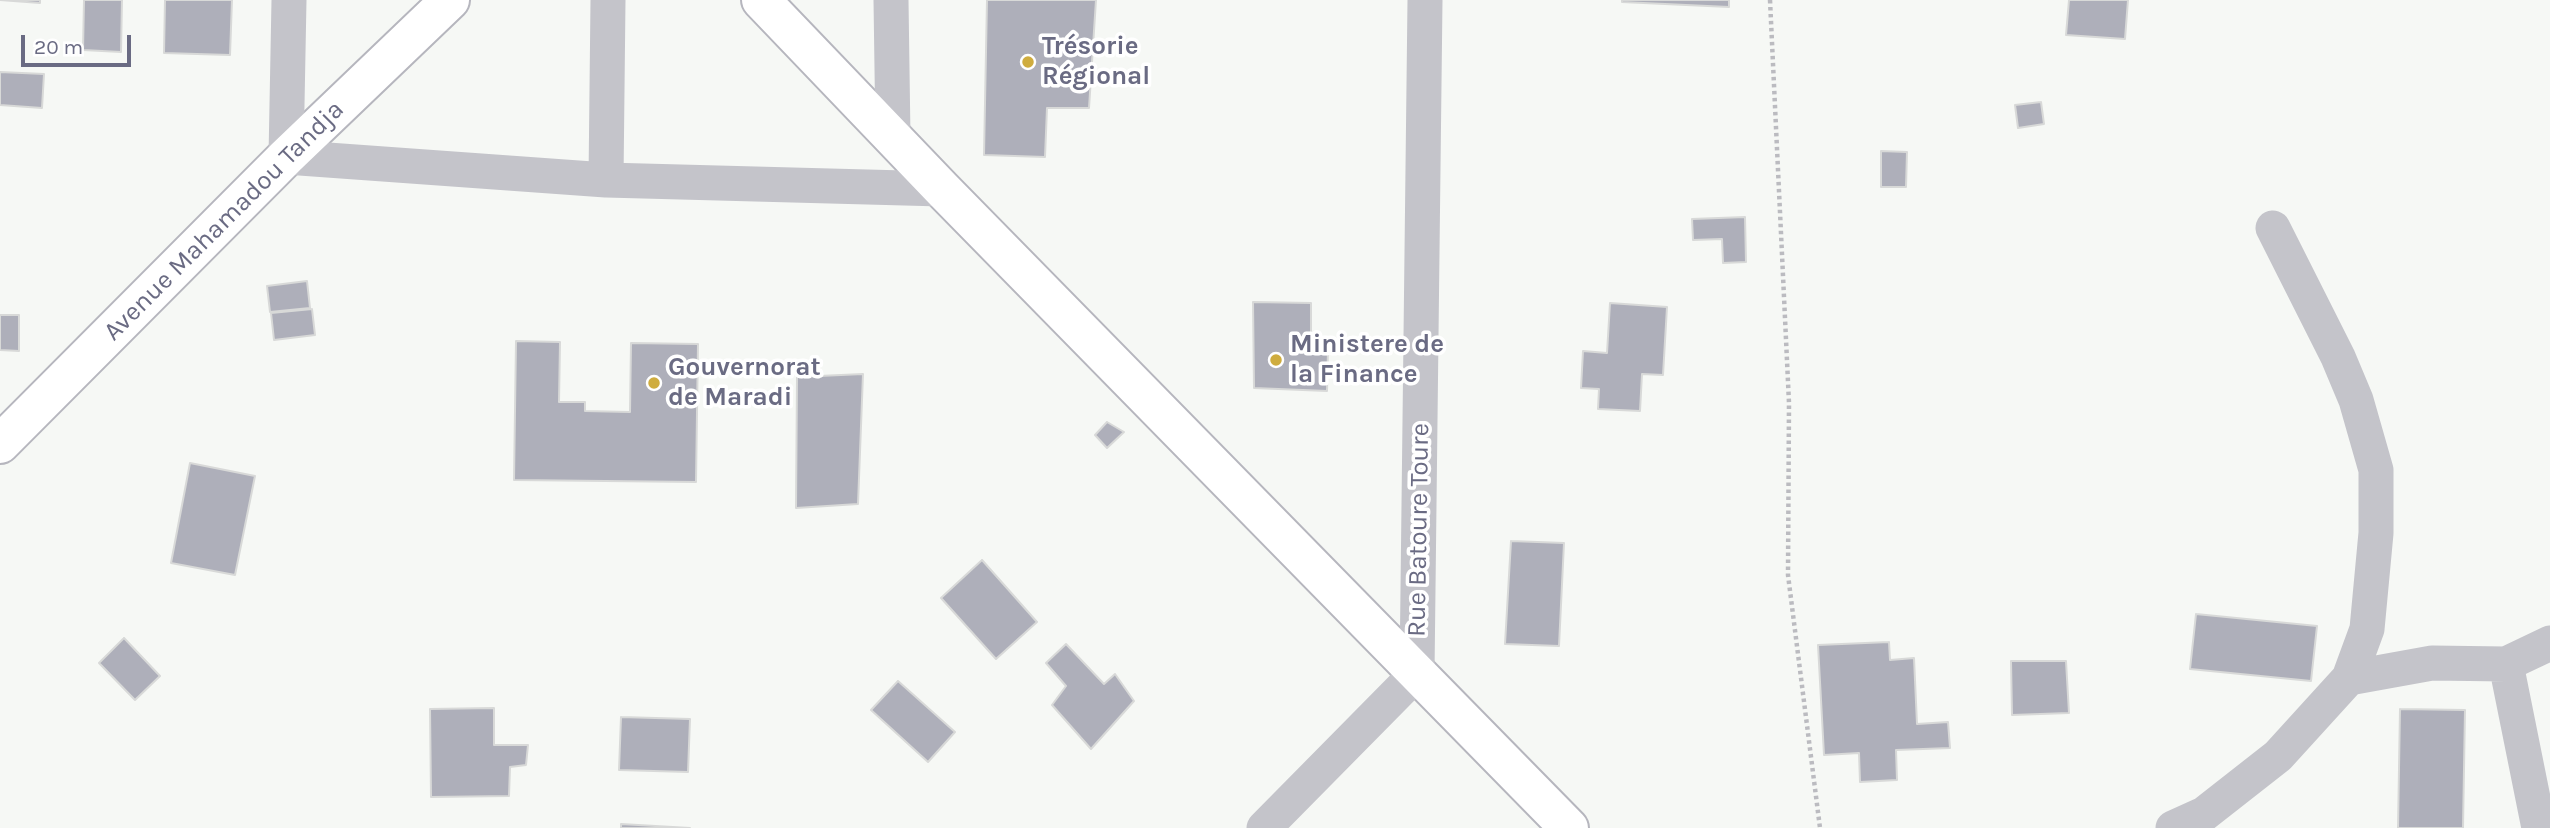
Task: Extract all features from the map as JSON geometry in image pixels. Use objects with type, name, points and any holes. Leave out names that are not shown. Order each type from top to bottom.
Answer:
[{"type":"street","points":[[289,0],[286,157],[606,180],[942,189]]},
{"type":"street","name":"Avenue Mahamadou Tandja","points":[[0,444],[286,157],[450,0]]},
{"type":"street","points":[[606,180],[608,0]]},
{"type":"street","points":[[761,0],[942,189],[1569,828]]},
{"type":"street","points":[[891,0],[893,137]]},
{"type":"street","name":"Rue Batoure Toure","points":[[1264,828],[1417,673],[1425,0]]},
{"type":"street","points":[[2173,828],[2204,814],[2278,756],[2349,678],[2367,629],[2376,533],[2376,470],[2356,400],[2338,356],[2273,228]]},
{"type":"street","points":[[2349,678],[2432,663],[2506,664],[2550,643]]},
{"type":"street","points":[[2506,664],[2539,828]]},
{"type":"path","points":[[1770,0],[1789,403],[1788,575],[1820,828]]},
{"type":"building","points":[[0,0],[40,0],[40,3]]},
{"type":"building","points":[[84,0],[122,0],[121,52],[83,50]]},
{"type":"building","points":[[165,0],[232,0],[230,55],[164,53]]},
{"type":"building","points":[[987,0],[1096,0],[1089,108],[1047,108],[1045,157],[984,155]]},
{"type":"building","points":[[1729,0],[1729,7],[1622,2]]},
{"type":"building","points":[[2069,0],[2128,0],[2125,39],[2066,35]]},
{"type":"building","points":[[0,72],[44,74],[42,108],[0,105]]},
{"type":"building","points":[[2041,102],[2044,124],[2018,128],[2015,105]]},
{"type":"building","points":[[1881,151],[1907,152],[1906,187],[1881,187]]},
{"type":"building","points":[[1745,217],[1746,262],[1723,263],[1722,239],[1693,240],[1692,219]]},
{"type":"building","points":[[307,281],[310,308],[270,312],[267,286]]},
{"type":"building","points":[[1253,302],[1311,303],[1311,347],[1328,350],[1327,391],[1254,388]]},
{"type":"building","points":[[1610,303],[1667,307],[1663,375],[1642,374],[1640,411],[1598,409],[1599,389],[1581,388],[1583,351],[1607,353]]},
{"type":"building","points":[[312,309],[315,335],[274,340],[271,313]]},
{"type":"building","points":[[0,315],[19,315],[19,351],[0,350]]},
{"type":"building","points":[[516,341],[560,342],[559,402],[585,402],[585,411],[630,412],[631,343],[698,344],[696,482],[514,480]]},
{"type":"building","points":[[863,374],[858,504],[796,508],[797,377]]},
{"type":"building","points":[[1107,422],[1124,432],[1107,448],[1095,435]]},
{"type":"building","points":[[190,463],[255,476],[235,575],[171,563]]},
{"type":"building","points":[[1511,541],[1564,543],[1559,646],[1505,644]]},
{"type":"building","points":[[982,560],[1037,622],[996,659],[941,598]]},
{"type":"building","points":[[2196,614],[2317,626],[2311,681],[2190,669]]},
{"type":"building","points":[[124,638],[160,676],[135,700],[99,663]]},
{"type":"building","points":[[1889,642],[1890,660],[1914,658],[1917,724],[1948,722],[1950,748],[1896,750],[1897,780],[1860,782],[1859,753],[1824,755],[1818,645]]},
{"type":"building","points":[[1066,644],[1104,684],[1115,674],[1134,701],[1091,749],[1052,705],[1066,686],[1046,663]]},
{"type":"building","points":[[2011,661],[2066,661],[2069,713],[2012,715]]},
{"type":"building","points":[[898,681],[955,732],[928,762],[871,710]]},
{"type":"building","points":[[494,708],[494,745],[528,745],[526,765],[510,767],[509,796],[431,797],[430,709]]},
{"type":"building","points":[[2400,709],[2465,710],[2463,828],[2398,828]]},
{"type":"building","points":[[621,717],[690,719],[688,772],[619,770]]},
{"type":"building","points":[[621,824],[690,828],[621,828]]},
{"type":"place","name":"Trésorie Régional","points":[[1028,62]]},
{"type":"place","name":"Ministere de la Finance","points":[[1276,360]]},
{"type":"place","name":"Gouvernorat de Maradi","points":[[654,383]]}]
